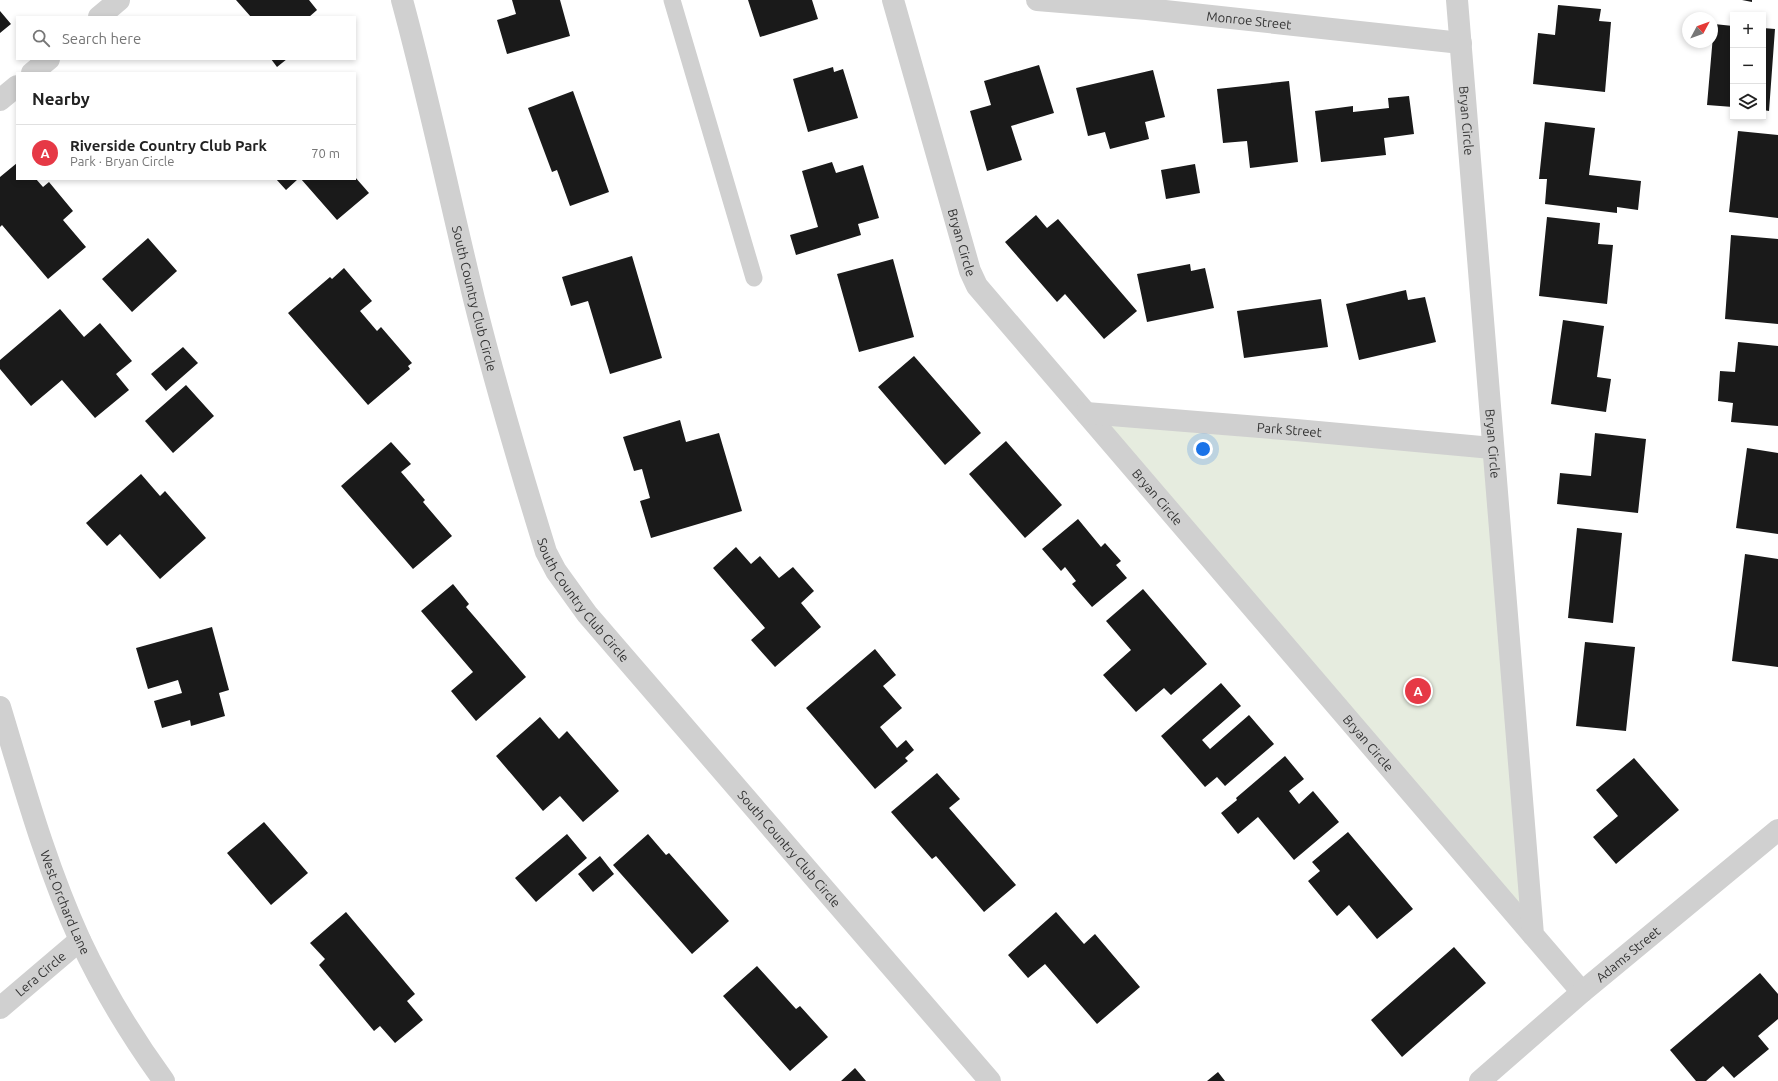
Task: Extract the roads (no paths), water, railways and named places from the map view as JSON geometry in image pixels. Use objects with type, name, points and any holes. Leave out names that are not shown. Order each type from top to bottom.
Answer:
[{"type":"street","points":[[100,16],[119,0]]},
{"type":"street","name":"South Country Club Circle","points":[[402,0],[423,80],[474,300],[497,387],[546,552],[556,571],[587,614],[990,1081]]},
{"type":"street","name":"Bryan Circle","points":[[893,0],[970,271],[977,286],[1582,992]]},
{"type":"street","name":"Monroe Street","points":[[1037,0],[1147,9],[1461,43]]},
{"type":"street","name":"Bryan Circle","points":[[1457,0],[1492,448],[1533,935]]},
{"type":"street","points":[[33,72],[48,60]]},
{"type":"street","points":[[0,100],[16,87]]},
{"type":"street","name":"Park Street","points":[[1086,413],[1492,448]]},
{"type":"street","name":"West Orchard Lane","points":[[0,707],[33,816],[55,879],[80,940],[118,1012],[164,1081]]},
{"type":"street","name":"Adams Street","points":[[1480,1081],[1582,992],[1778,830]]},
{"type":"street","name":"Lera Circle","points":[[0,1008],[80,940]]},
{"type":"lane","points":[[672,0],[754,278]]},
{"type":"place","name":"Riverside Country Club Park","points":[[1418,691]]}]
